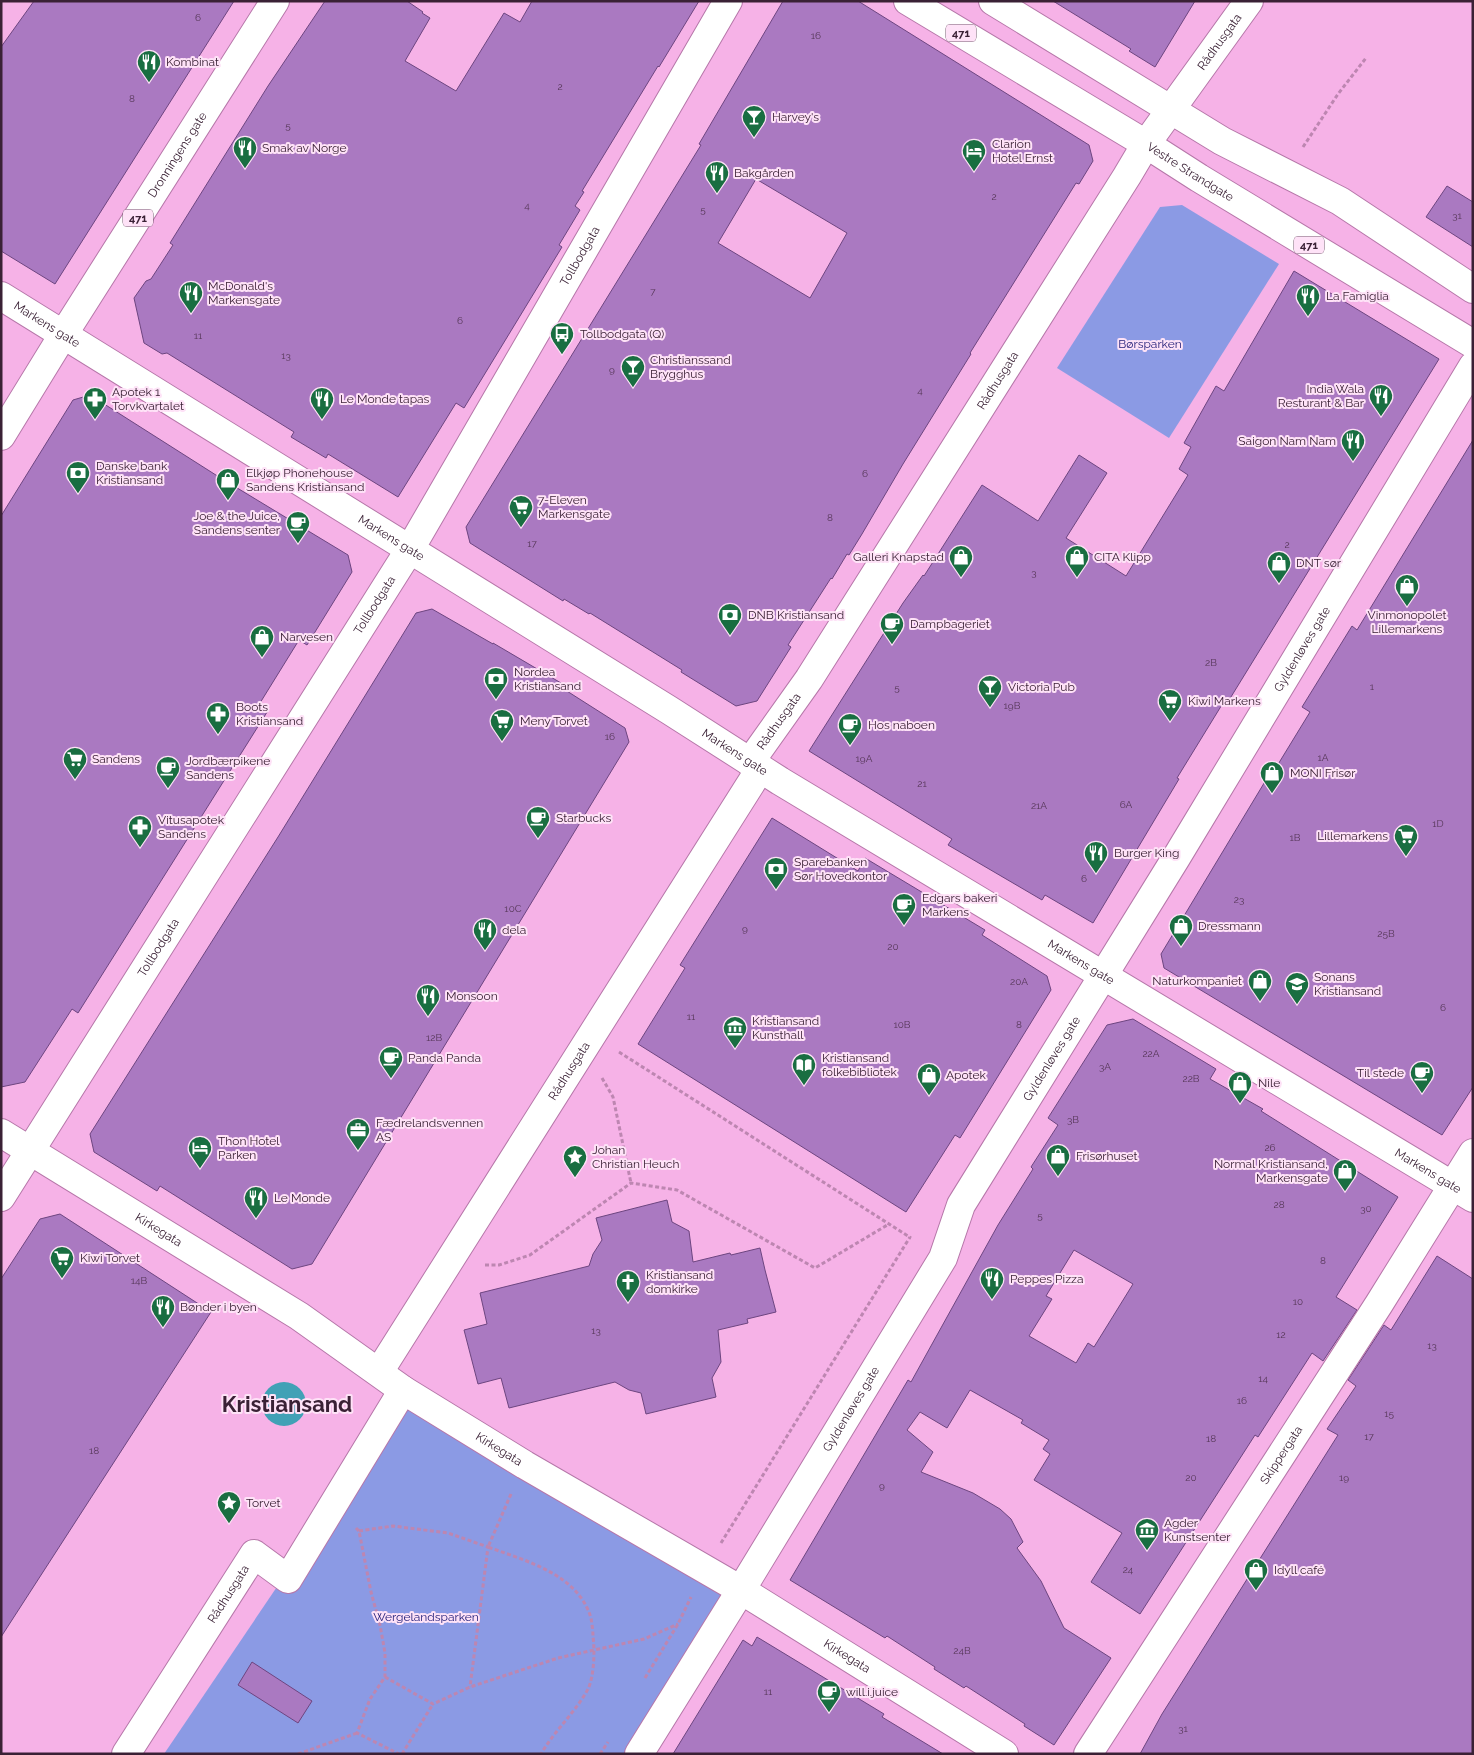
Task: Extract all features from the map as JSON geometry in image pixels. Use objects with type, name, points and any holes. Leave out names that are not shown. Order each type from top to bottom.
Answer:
[{"type":"street","name":"Dronningens gate","points":[[1,436],[275,1]]},
{"type":"street","name":"Tollbodgata","points":[[1,1197],[410,549],[728,1]]},
{"type":"street","name":"Vestre Strandgate","points":[[908,1],[1473,344]]},
{"type":"street","points":[[993,1],[1222,141],[1340,200],[1473,289]]},
{"type":"street","name":"Rådhusgata","points":[[379,1372],[808,679],[1146,144],[1249,1]]},
{"type":"street","name":"Markens gate","points":[[1,296],[669,710],[755,766],[1462,1192]]},
{"type":"street","name":"Gyldenløves gate","points":[[639,1754],[943,1258],[960,1205],[1033,1086],[1104,976],[1473,366]]},
{"type":"street","name":"Kirkegata","points":[[1,1133],[299,1316],[403,1390],[525,1465],[741,1590],[1004,1754]]},
{"type":"street","name":"Skippergata","points":[[1088,1754],[1379,1304],[1462,1192],[1473,1153]]},
{"type":"street","name":"Rådhusgata","points":[[126,1754],[254,1554],[288,1579],[403,1390]]},
{"type":"path","points":[[1300,152],[1338,94],[1366,58]]},
{"type":"path","points":[[614,1050],[943,1258]]},
{"type":"path","points":[[599,1073],[612,1097],[632,1183]]},
{"type":"path","points":[[480,1265],[499,1265],[530,1255],[632,1183],[676,1190],[815,1268],[889,1224]]},
{"type":"path","points":[[644,1680],[678,1624],[705,1570],[910,1237]]},
{"type":"path","points":[[470,1687],[488,1547],[525,1465]]},
{"type":"path","points":[[352,1526],[360,1531],[393,1526],[448,1532],[540,1567],[566,1582],[583,1601],[591,1618],[595,1650],[589,1687],[574,1713],[541,1754]]},
{"type":"path","points":[[357,1733],[370,1699],[385,1677],[385,1653],[360,1531]]},
{"type":"path","points":[[298,1754],[357,1733],[400,1754],[433,1704],[470,1687],[558,1658],[644,1639],[678,1624]]},
{"type":"path","points":[[385,1677],[433,1704]]},
{"type":"path","points":[[600,1754],[610,1738]]},
{"type":"green space","name":"Børsparken","points":[[1182,205],[1279,264],[1169,438],[1057,368],[1160,207]]},
{"type":"green space","name":"Wergelandsparken","points":[[406,1396],[738,1597],[634,1754],[164,1754]]},
{"type":"shaded area","points":[[284,1382],[296,1386],[302,1392],[306,1404],[302,1416],[296,1422],[284,1426],[272,1422],[266,1416],[262,1404],[266,1392],[272,1386]]},
{"type":"building","points":[[34,1],[234,1],[55,284],[1,251],[1,47]]},
{"type":"building","points":[[325,1],[407,1],[430,18],[405,61],[456,91],[504,13],[520,22],[532,1],[699,1],[582,191],[584,192],[575,206],[580,210],[559,245],[562,247],[464,408],[456,403],[398,497],[328,454],[326,458],[291,437],[294,432],[167,353],[162,354],[144,343],[134,298],[146,281],[151,279],[173,245],[170,243],[268,86]]},
{"type":"building","points":[[783,1],[858,1],[1089,145],[1093,161],[1079,184],[1076,183],[970,353],[849,555],[847,554],[788,645],[791,647],[757,701],[736,706],[590,613],[564,599],[563,601],[470,543],[466,527],[701,145],[699,144]],"holes":[[[756,179],[847,233],[810,298],[718,243]]]},
{"type":"building","points":[[1053,1],[1195,1],[1155,67],[1129,51],[1131,49]]},
{"type":"building","points":[[1447,186],[1473,202],[1473,247],[1426,217]]},
{"type":"building","points":[[1294,271],[1439,359],[1226,705],[1223,703],[1093,923],[1045,895],[1042,900],[948,845],[952,839],[809,751],[903,603],[924,576],[982,485],[1038,521],[1079,455],[1107,473],[1066,538],[1126,576],[1188,475],[1179,469],[1191,447],[1184,443],[1216,386],[1224,391]]},
{"type":"building","points":[[90,395],[219,477],[348,555],[352,572],[307,645],[299,640],[260,703],[269,709],[78,1013],[72,1009],[25,1082],[1,1087],[1,516],[73,400]]},
{"type":"building","points":[[1473,440],[1473,1087],[1442,1135],[1164,968],[1161,954],[1275,765],[1277,766],[1310,712],[1302,707],[1352,626],[1357,630]]},
{"type":"building","points":[[432,609],[561,683],[559,686],[625,728],[629,742],[312,1264],[292,1269],[160,1186],[157,1191],[94,1152],[90,1134],[278,837],[416,613]]},
{"type":"building","points":[[772,818],[858,871],[865,858],[985,930],[982,935],[1047,976],[1051,990],[960,1138],[955,1135],[906,1212],[638,1044],[685,968],[680,965]]},
{"type":"building","points":[[1133,1019],[1216,1069],[1210,1079],[1263,1109],[1261,1111],[1398,1197],[1336,1297],[1357,1310],[1323,1361],[1312,1353],[1258,1437],[1255,1435],[1140,1614],[1091,1582],[1122,1533],[1034,1480],[1050,1454],[1043,1449],[1049,1440],[1021,1423],[1023,1420],[970,1390],[947,1428],[920,1412],[907,1430],[933,1452],[921,1472],[973,1493],[1000,1509],[1011,1519],[1023,1542],[1017,1548],[1041,1581],[1064,1628],[1111,1658],[1054,1745],[966,1686],[964,1688],[934,1669],[935,1667],[887,1636],[885,1638],[790,1580],[908,1380],[911,1382],[998,1225],[1033,1169],[1031,1167],[1058,1125],[1048,1118],[1107,1025]],"holes":[[[1074,1250],[1133,1284],[1094,1347],[1088,1343],[1076,1363],[1029,1336],[1052,1299],[1046,1296]]]},
{"type":"building","name":"Kristiansand domkirke","points":[[667,1200],[672,1222],[689,1231],[693,1262],[760,1248],[776,1312],[747,1319],[748,1323],[718,1330],[721,1362],[712,1378],[716,1397],[646,1414],[641,1393],[629,1390],[615,1382],[509,1408],[501,1378],[478,1384],[464,1330],[487,1324],[480,1293],[589,1266],[593,1254],[602,1240],[596,1218]]},
{"type":"building","points":[[60,1214],[211,1312],[1,1637],[1,1279],[40,1219]]},
{"type":"building","points":[[1437,1256],[1473,1279],[1473,1754],[1140,1754],[1162,1714],[1338,1435],[1327,1429],[1356,1386],[1348,1380],[1384,1325],[1391,1330]]},
{"type":"building","points":[[757,1637],[884,1714],[882,1717],[943,1754],[673,1754],[743,1640],[752,1646]]},
{"type":"building","points":[[252,1662],[312,1701],[298,1723],[238,1685]]},
{"type":"place","name":"Kombinat","points":[[149,83]]},
{"type":"place","name":"Harvey's","points":[[754,138]]},
{"type":"place","name":"Smak av Norge","points":[[245,169]]},
{"type":"place","name":"Clarion Hotel Ernst","points":[[974,172]]},
{"type":"place","name":"Bakgården","points":[[717,194]]},
{"type":"place","name":"McDonald's Markensgate","points":[[191,314]]},
{"type":"place","name":"La Famiglia","points":[[1308,317]]},
{"type":"place","name":"Tollbodgata (Q)","points":[[562,355]]},
{"type":"place","name":"Christianssand Brygghus","points":[[633,388]]},
{"type":"place","name":"India Wala Resturant & Bar","points":[[1381,417]]},
{"type":"place","name":"Apotek 1 Torvkvartalet","points":[[95,420]]},
{"type":"place","name":"Le Monde tapas","points":[[322,420]]},
{"type":"place","name":"Saigon Nam Nam","points":[[1353,462]]},
{"type":"place","name":"Danske bank Kristiansand","points":[[78,494]]},
{"type":"place","name":"Elkjøp Phonehouse Sandens Kristiansand","points":[[228,501]]},
{"type":"place","name":"7-Eleven Markensgate","points":[[521,528]]},
{"type":"place","name":"Joe & the Juice, Sandens senter","points":[[298,544]]},
{"type":"place","name":"Galleri Knapstad","points":[[961,578]]},
{"type":"place","name":"CITA Klipp","points":[[1077,578]]},
{"type":"place","name":"DNT sør","points":[[1279,584]]},
{"type":"place","name":"Vinmonopolet Lillemarkens","points":[[1407,607]]},
{"type":"place","name":"DNB Kristiansand","points":[[730,636]]},
{"type":"place","name":"Dampbageriet","points":[[892,645]]},
{"type":"place","name":"Narvesen","points":[[262,658]]},
{"type":"place","name":"Nordea Kristiansand","points":[[496,700]]},
{"type":"place","name":"Victoria Pub","points":[[990,708]]},
{"type":"place","name":"Kiwi Markens","points":[[1170,722]]},
{"type":"place","name":"Boots Kristiansand","points":[[218,735]]},
{"type":"place","name":"Meny Torvet","points":[[502,742]]},
{"type":"place","name":"Hos naboen","points":[[850,746]]},
{"type":"place","name":"Sandens","points":[[75,780]]},
{"type":"place","name":"Jordbærpikene Sandens","points":[[168,789]]},
{"type":"place","name":"MONI Frisør","points":[[1272,794]]},
{"type":"place","name":"Starbucks","points":[[538,839]]},
{"type":"place","name":"Vitusapotek Sandens","points":[[140,848]]},
{"type":"place","name":"Lillemarkens","points":[[1406,857]]},
{"type":"place","name":"Burger King","points":[[1096,874]]},
{"type":"place","name":"Sparebanken Sør Hovedkontor","points":[[776,890]]},
{"type":"place","name":"Edgars bakeri Markens","points":[[904,926]]},
{"type":"place","name":"Dressmann","points":[[1181,947]]},
{"type":"place","name":"dela","points":[[485,951]]},
{"type":"place","name":"Naturkompaniet","points":[[1260,1002]]},
{"type":"place","name":"Sonans Kristiansand","points":[[1297,1005]]},
{"type":"place","name":"Monsoon","points":[[428,1017]]},
{"type":"place","name":"Kristiansand Kunsthall","points":[[735,1049]]},
{"type":"place","name":"Panda Panda","points":[[391,1079]]},
{"type":"place","name":"Kristiansand folkebibliotek","points":[[804,1086]]},
{"type":"place","name":"Til stede","points":[[1422,1094]]},
{"type":"place","name":"Apotek","points":[[929,1096]]},
{"type":"place","name":"Nile","points":[[1240,1104]]},
{"type":"place","name":"Fædrelandsvennen AS","points":[[358,1151]]},
{"type":"place","name":"Thon Hotel Parken","points":[[200,1169]]},
{"type":"place","name":"Frisørhuset","points":[[1058,1177]]},
{"type":"place","name":"Johan Christian Heuch","points":[[575,1178]]},
{"type":"place","name":"Normal Kristiansand, Markensgate","points":[[1345,1192]]},
{"type":"place","name":"Le Monde","points":[[256,1219]]},
{"type":"place","name":"Kiwi Torvet","points":[[62,1279]]},
{"type":"place","name":"Peppes Pizza","points":[[992,1300]]},
{"type":"place","name":"Kristiansand domkirke","points":[[628,1303]]},
{"type":"place","name":"Bønder i byen","points":[[163,1328]]},
{"type":"place","name":"Torvet","points":[[229,1524]]},
{"type":"place","name":"Agder Kunstsenter","points":[[1147,1551]]},
{"type":"place","name":"Idyll café","points":[[1256,1591]]},
{"type":"place","name":"will.i.juice","points":[[829,1713]]},
{"type":"district","name":"Kristiansand","points":[[287,1404]]}]
